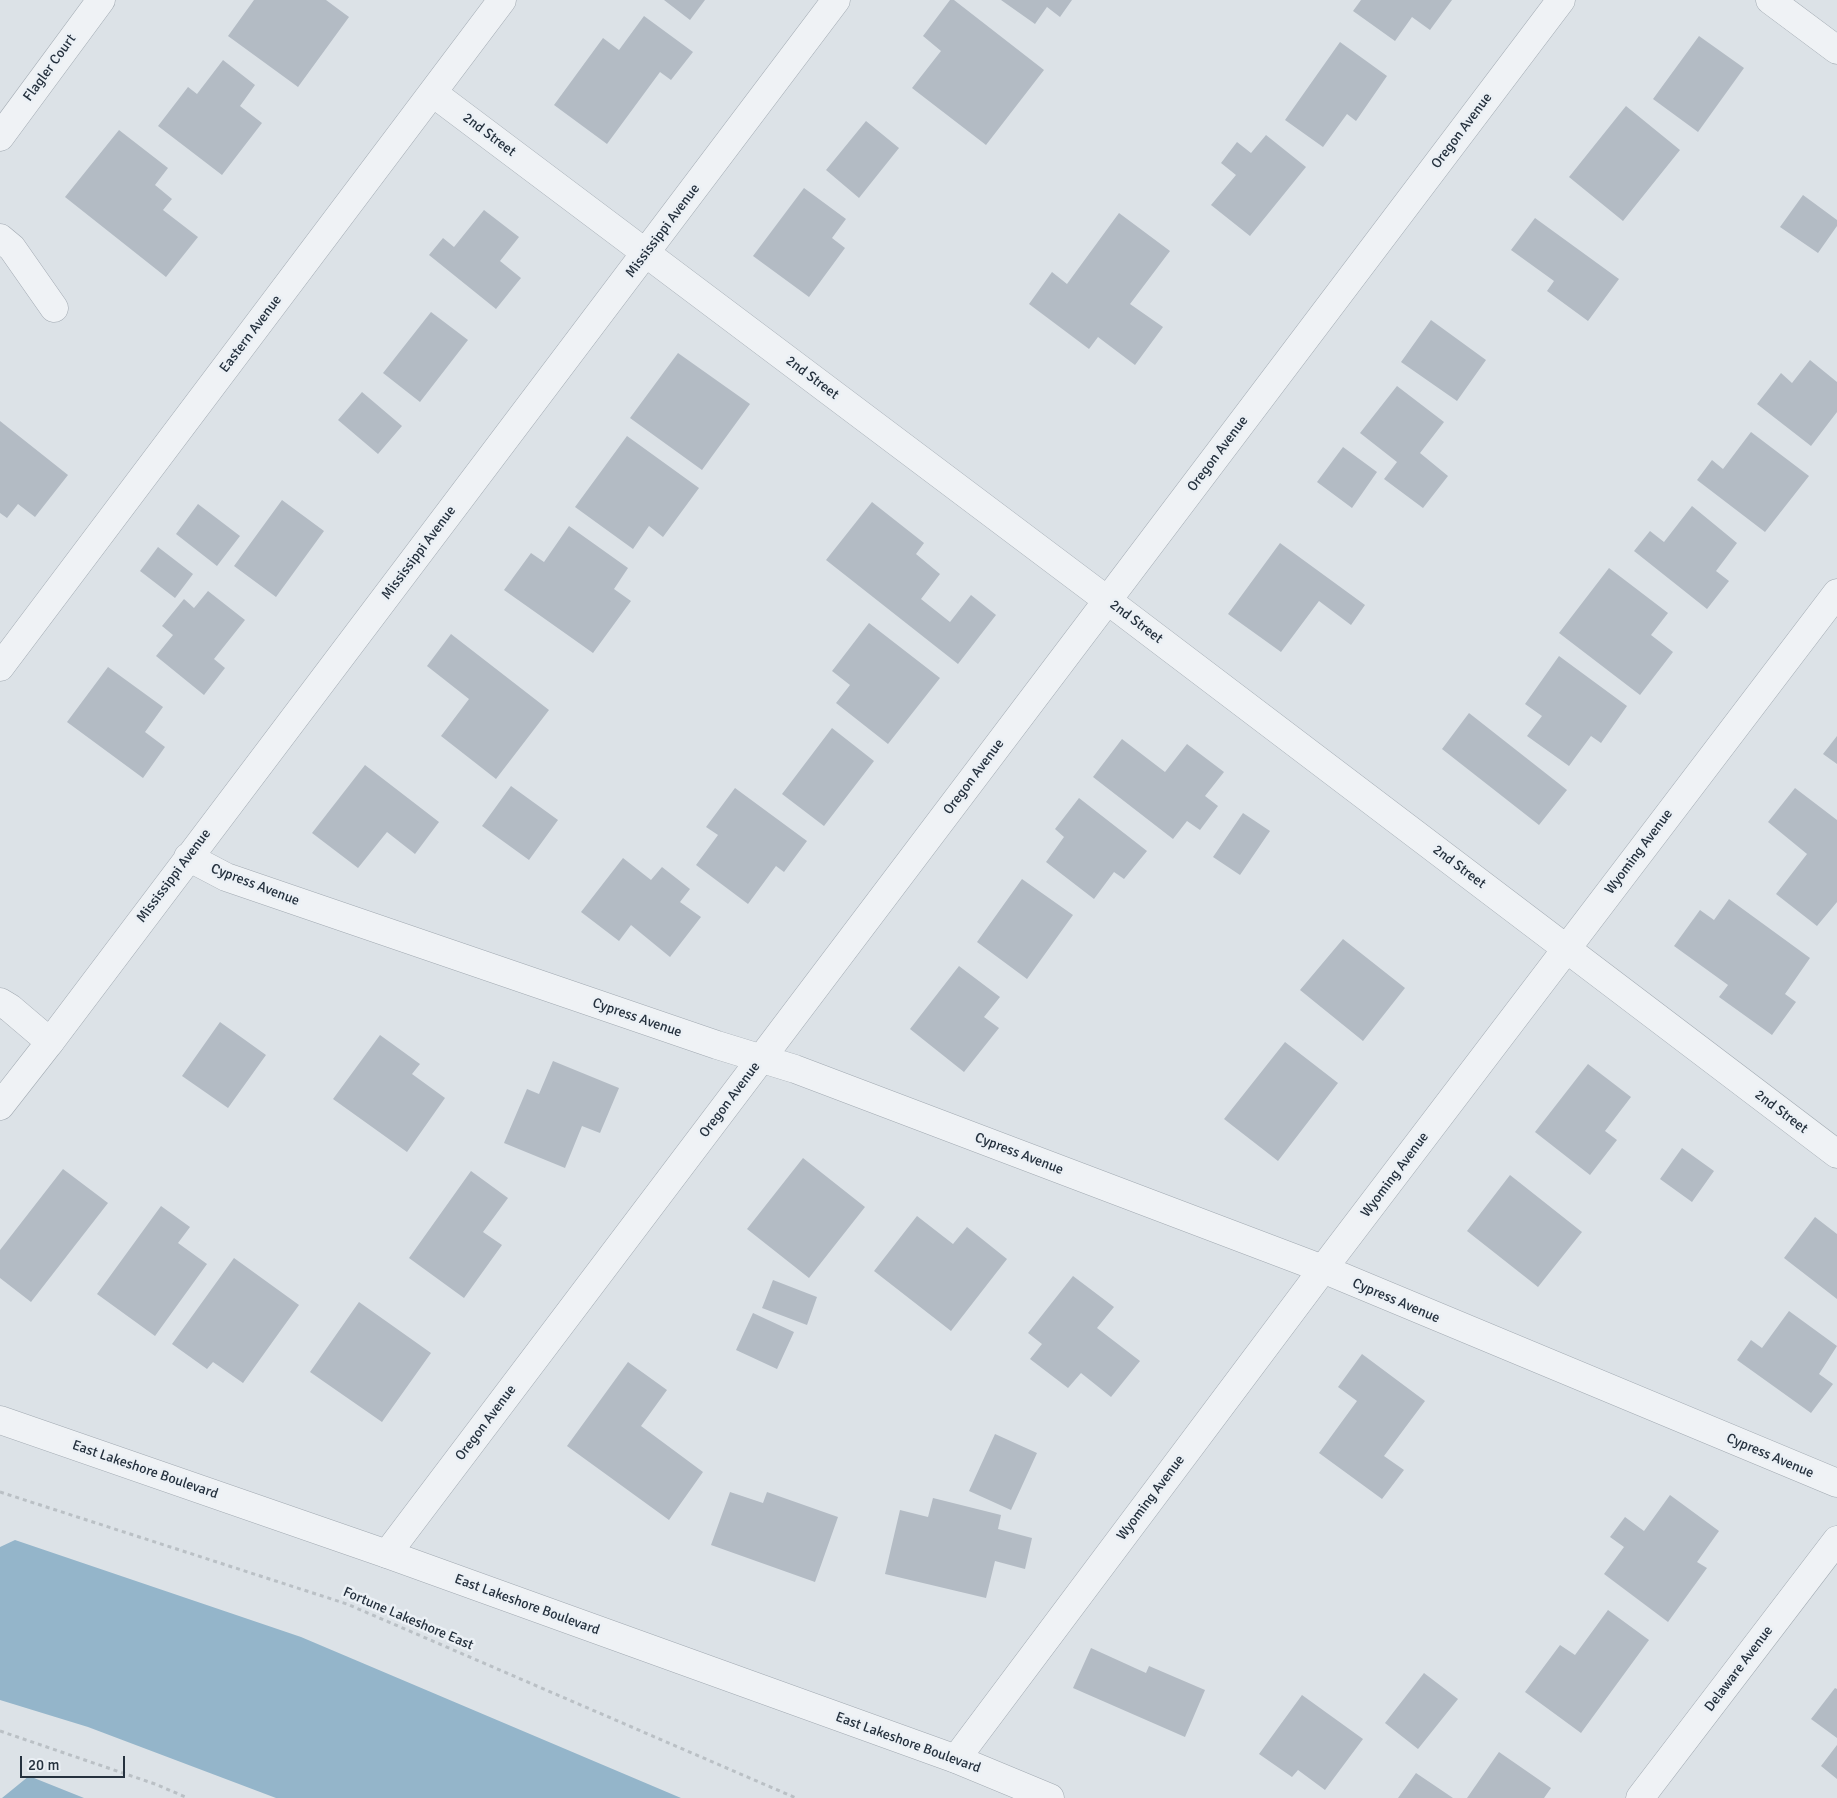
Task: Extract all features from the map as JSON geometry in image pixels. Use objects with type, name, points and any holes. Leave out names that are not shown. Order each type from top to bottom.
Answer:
[{"type":"street","name":"Flagler Court","points":[[0,137],[101,0]]},
{"type":"street","name":"Eastern Avenue","points":[[0,667],[502,0]]},
{"type":"street","name":"Mississippi Avenue","points":[[0,1106],[836,0]]},
{"type":"street","name":"Oregon Avenue","points":[[387,1554],[1561,0]]},
{"type":"street","points":[[1770,0],[1837,50]]},
{"type":"street","name":"2nd Street","points":[[433,93],[1107,600],[1837,1154]]},
{"type":"street","points":[[0,238],[12,248],[54,308]]},
{"type":"street","name":"Wyoming Avenue","points":[[956,1759],[1323,1269],[1837,593]]},
{"type":"street","name":"Cypress Avenue","points":[[188,857],[226,877],[795,1069],[1323,1269],[1363,1288],[1837,1483]]},
{"type":"street","points":[[0,1002],[10,1008],[50,1042]]},
{"type":"street","name":"East Lakeshore Boulevard","points":[[0,1420],[387,1554],[956,1759],[1050,1798]]},
{"type":"street","name":"Delaware Avenue","points":[[1640,1798],[1837,1540]]},
{"type":"path","name":"Fortune Lakeshore East","points":[[0,1492],[347,1604],[796,1798]]},
{"type":"path","points":[[0,1731],[156,1784],[188,1798]]},
{"type":"water","points":[[15,1540],[301,1637],[681,1798],[276,1798],[88,1727],[0,1700],[0,1547]]},
{"type":"water","points":[[29,1776],[84,1798],[2,1798]]},
{"type":"building","points":[[254,0],[326,0],[349,17],[298,87],[228,36]]},
{"type":"building","points":[[664,0],[705,0],[690,20]]},
{"type":"building","points":[[950,0],[954,0],[1044,70],[986,145],[912,88],[941,51],[923,36]]},
{"type":"building","points":[[1001,0],[1072,0],[1060,17],[1047,7],[1035,24]]},
{"type":"building","points":[[1361,0],[1452,0],[1430,30],[1412,17],[1395,41],[1353,11]]},
{"type":"building","points":[[644,16],[693,52],[671,80],[660,72],[607,144],[554,105],[603,38],[619,50]]},
{"type":"building","points":[[1699,36],[1744,68],[1698,132],[1653,99]]},
{"type":"building","points":[[1340,42],[1387,76],[1356,121],[1347,114],[1323,147],[1285,120]]},
{"type":"building","points":[[223,60],[255,85],[240,106],[262,123],[222,175],[158,126],[188,87],[197,94]]},
{"type":"building","points":[[1626,106],[1680,150],[1623,221],[1569,177]]},
{"type":"building","points":[[866,121],[899,148],[859,198],[826,170]]},
{"type":"building","points":[[119,130],[168,168],[155,185],[172,199],[163,210],[198,237],[166,277],[65,197]]},
{"type":"building","points":[[1266,135],[1306,167],[1250,236],[1211,205],[1236,175],[1221,163],[1237,142],[1251,153]]},
{"type":"building","points":[[804,188],[846,219],[832,238],[845,248],[809,297],[753,256]]},
{"type":"building","points":[[1803,195],[1837,220],[1837,226],[1818,253],[1780,227]]},
{"type":"building","points":[[484,210],[519,237],[500,261],[521,278],[496,309],[429,255],[443,238],[454,247]]},
{"type":"building","points":[[1119,213],[1170,251],[1130,304],[1163,327],[1135,365],[1098,337],[1089,349],[1029,304],[1052,272],[1067,284]]},
{"type":"building","points":[[1535,218],[1619,279],[1588,321],[1547,291],[1554,281],[1511,250]]},
{"type":"building","points":[[431,312],[468,340],[420,402],[383,373]]},
{"type":"building","points":[[1431,320],[1486,360],[1457,401],[1401,362]]},
{"type":"building","points":[[678,353],[750,404],[702,470],[630,418]]},
{"type":"building","points":[[1810,360],[1837,382],[1837,412],[1811,446],[1757,404],[1781,373],[1792,383]]},
{"type":"building","points":[[1397,386],[1444,422],[1420,453],[1448,476],[1423,508],[1384,479],[1397,462],[1360,433]]},
{"type":"building","points":[[362,392],[402,426],[378,454],[338,420]]},
{"type":"building","points":[[0,421],[68,475],[35,517],[18,504],[7,518],[0,513]]},
{"type":"building","points":[[1751,432],[1809,476],[1765,532],[1697,480],[1712,460],[1723,469]]},
{"type":"building","points":[[627,436],[699,488],[663,537],[649,526],[633,549],[575,507]]},
{"type":"building","points":[[1343,447],[1377,472],[1352,508],[1317,482]]},
{"type":"building","points":[[282,500],[324,531],[276,597],[234,566]]},
{"type":"building","points":[[872,502],[924,543],[916,554],[940,574],[921,599],[950,622],[971,595],[996,615],[958,664],[826,560]]},
{"type":"building","points":[[198,504],[240,536],[217,566],[176,534]]},
{"type":"building","points":[[1692,506],[1737,543],[1716,571],[1729,581],[1707,609],[1634,551],[1650,531],[1664,542]]},
{"type":"building","points":[[569,526],[628,568],[614,589],[631,601],[593,653],[504,590],[531,553],[544,562]]},
{"type":"building","points":[[1280,543],[1365,605],[1351,625],[1319,601],[1281,652],[1228,614]]},
{"type":"building","points":[[158,547],[193,574],[175,598],[140,571]]},
{"type":"building","points":[[1609,568],[1668,613],[1651,635],[1673,652],[1640,695],[1559,633]]},
{"type":"building","points":[[208,591],[245,620],[214,659],[225,668],[204,695],[156,656],[173,635],[162,626],[184,599],[194,608]]},
{"type":"building","points":[[869,623],[940,678],[888,744],[836,703],[850,685],[832,671]]},
{"type":"building","points":[[451,634],[549,710],[496,779],[441,736],[469,699],[427,666]]},
{"type":"building","points":[[1559,656],[1627,706],[1601,743],[1591,736],[1569,766],[1527,736],[1542,716],[1525,704]]},
{"type":"building","points":[[108,667],[163,707],[145,732],[165,747],[143,778],[67,722]]},
{"type":"building","points":[[1469,713],[1567,790],[1539,825],[1442,749]]},
{"type":"building","points":[[832,728],[874,761],[824,826],[782,794]]},
{"type":"building","points":[[1837,736],[1837,764],[1823,754]]},
{"type":"building","points":[[1122,739],[1165,772],[1187,744],[1224,772],[1205,796],[1218,806],[1200,830],[1187,821],[1173,839],[1093,777]]},
{"type":"building","points":[[365,765],[439,822],[415,854],[387,832],[358,868],[312,833]]},
{"type":"building","points":[[511,786],[558,820],[529,860],[482,826]]},
{"type":"building","points":[[735,788],[807,841],[784,872],[776,866],[748,904],[696,865],[718,835],[706,827]]},
{"type":"building","points":[[1795,788],[1837,820],[1837,902],[1817,926],[1776,894],[1807,854],[1768,822]]},
{"type":"building","points":[[1079,798],[1147,851],[1124,879],[1114,872],[1094,899],[1046,862],[1064,837],[1055,829]]},
{"type":"building","points":[[1243,813],[1270,831],[1240,875],[1213,857]]},
{"type":"building","points":[[623,858],[651,880],[662,867],[690,889],[680,902],[701,917],[670,957],[631,925],[619,941],[581,912]]},
{"type":"building","points":[[1022,879],[1073,915],[1027,979],[977,942]]},
{"type":"building","points":[[1729,899],[1810,958],[1785,994],[1796,1002],[1772,1035],[1719,997],[1728,985],[1674,946],[1700,910],[1714,920]]},
{"type":"building","points":[[1343,939],[1405,988],[1363,1041],[1300,990]]},
{"type":"building","points":[[959,966],[1000,997],[984,1017],[999,1028],[964,1072],[910,1029]]},
{"type":"building","points":[[220,1022],[266,1055],[228,1108],[182,1076]]},
{"type":"building","points":[[380,1035],[420,1064],[412,1074],[445,1098],[407,1152],[333,1099]]},
{"type":"building","points":[[1285,1042],[1338,1083],[1278,1161],[1224,1119]]},
{"type":"building","points":[[553,1061],[619,1088],[600,1133],[582,1126],[565,1168],[504,1143],[527,1089],[539,1094]]},
{"type":"building","points":[[1588,1064],[1631,1097],[1605,1131],[1617,1140],[1590,1175],[1535,1132]]},
{"type":"building","points":[[1682,1148],[1714,1171],[1692,1202],[1660,1179]]},
{"type":"building","points":[[803,1158],[865,1207],[809,1278],[747,1229]]},
{"type":"building","points":[[63,1169],[108,1203],[31,1302],[0,1278],[0,1250]]},
{"type":"building","points":[[471,1171],[508,1198],[483,1232],[502,1245],[464,1298],[409,1258]]},
{"type":"building","points":[[1510,1175],[1582,1232],[1538,1287],[1467,1231]]},
{"type":"building","points":[[161,1206],[190,1227],[178,1243],[207,1264],[155,1336],[97,1294]]},
{"type":"building","points":[[917,1216],[953,1244],[967,1227],[1007,1259],[951,1331],[874,1271]]},
{"type":"building","points":[[1815,1217],[1837,1234],[1837,1299],[1784,1258]]},
{"type":"building","points":[[234,1258],[299,1305],[243,1383],[213,1362],[207,1369],[172,1344]]},
{"type":"building","points":[[1073,1276],[1114,1307],[1097,1328],[1140,1361],[1111,1397],[1081,1373],[1068,1388],[1030,1359],[1042,1344],[1028,1333]]},
{"type":"building","points":[[773,1280],[817,1297],[807,1325],[762,1308]]},
{"type":"building","points":[[359,1302],[431,1353],[382,1422],[310,1372]]},
{"type":"building","points":[[1789,1311],[1837,1346],[1819,1374],[1833,1384],[1811,1413],[1737,1360],[1751,1340],[1762,1348]]},
{"type":"building","points":[[753,1313],[794,1332],[777,1369],[736,1350]]},
{"type":"building","points":[[1362,1354],[1425,1401],[1384,1456],[1404,1470],[1382,1499],[1319,1453],[1357,1401],[1338,1387]]},
{"type":"building","points":[[628,1362],[667,1390],[641,1426],[703,1472],[669,1520],[567,1446]]},
{"type":"building","points":[[995,1434],[1037,1453],[1011,1510],[969,1491]]},
{"type":"building","points":[[730,1492],[763,1503],[767,1492],[838,1517],[815,1582],[711,1545]]},
{"type":"building","points":[[1670,1495],[1719,1531],[1697,1562],[1707,1568],[1668,1622],[1604,1574],[1624,1547],[1610,1537],[1625,1517],[1644,1531]]},
{"type":"building","points":[[933,1498],[1001,1515],[998,1529],[1032,1538],[1025,1569],[995,1561],[986,1598],[885,1574],[900,1510],[928,1517]]},
{"type":"building","points":[[1608,1610],[1649,1640],[1581,1733],[1525,1692],[1560,1645],[1575,1655]]},
{"type":"building","points":[[1091,1648],[1146,1673],[1149,1666],[1205,1690],[1185,1737],[1073,1688]]},
{"type":"building","points":[[1424,1673],[1458,1699],[1418,1749],[1385,1723]]},
{"type":"building","points":[[1835,1688],[1837,1689],[1837,1738],[1811,1719]]},
{"type":"building","points":[[1302,1695],[1363,1739],[1325,1790],[1298,1770],[1292,1777],[1259,1754]]},
{"type":"building","points":[[1837,1745],[1837,1779],[1821,1766]]},
{"type":"building","points":[[1499,1752],[1551,1788],[1544,1798],[1467,1798]]},
{"type":"building","points":[[1416,1773],[1453,1798],[1398,1798]]}]
